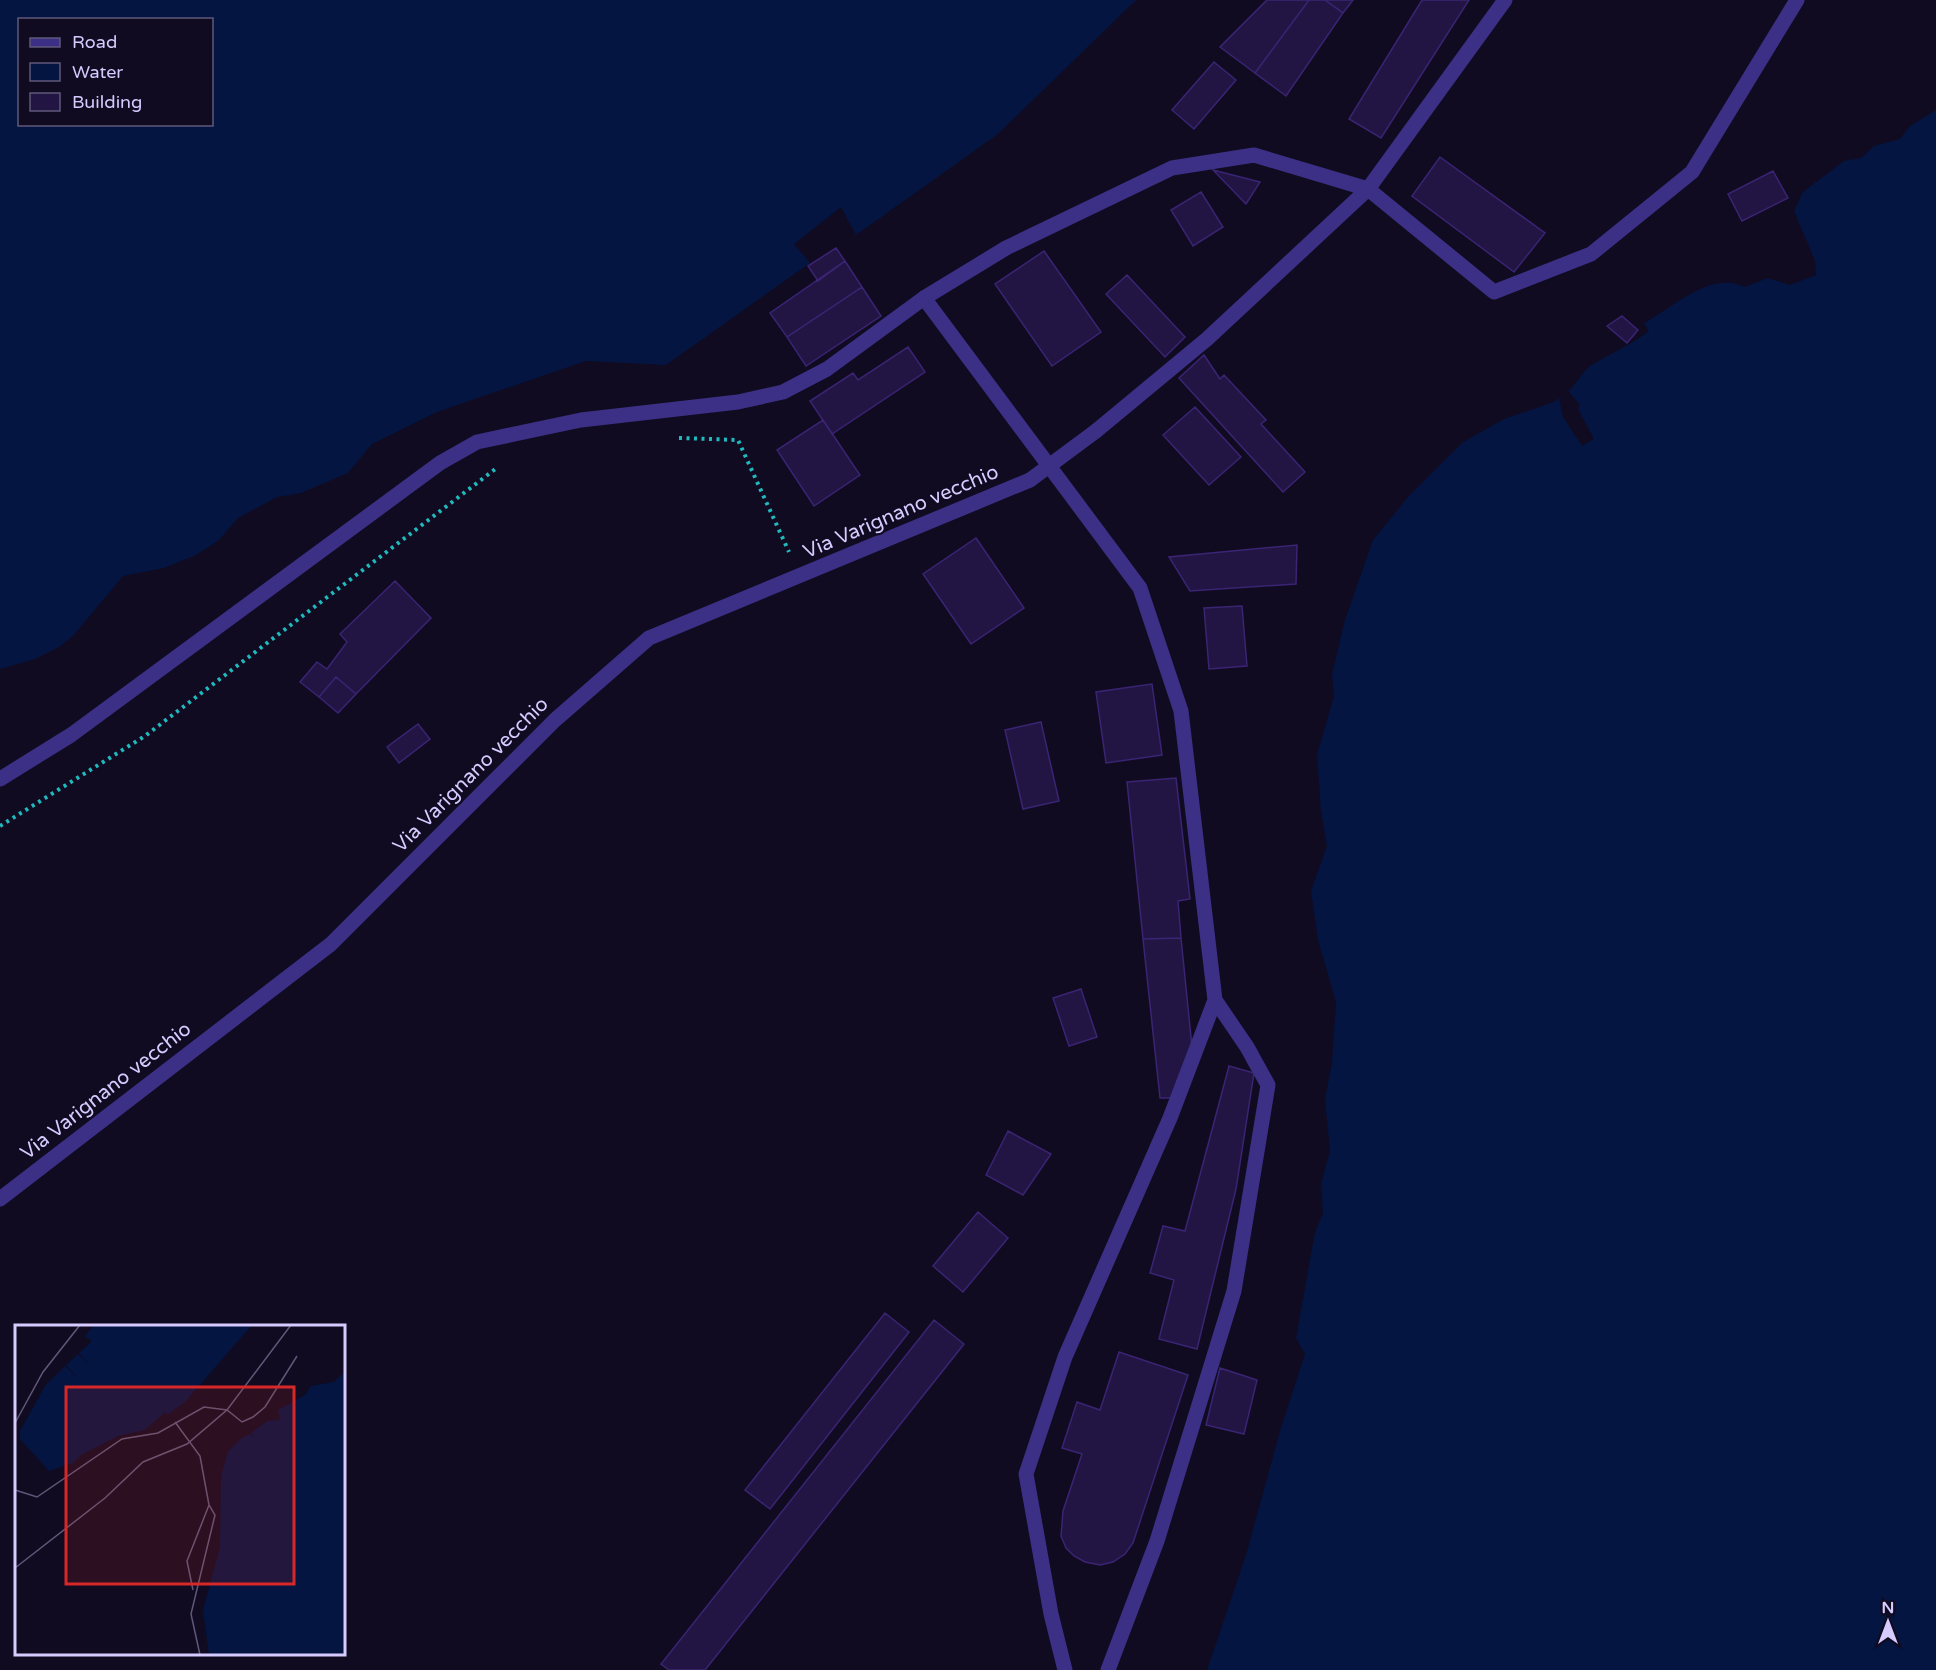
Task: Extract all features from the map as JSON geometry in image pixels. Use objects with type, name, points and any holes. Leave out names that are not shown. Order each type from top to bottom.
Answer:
[{"type":"street","name":"Via Varignano vecchio","points":[[0,1199],[331,944],[555,720],[649,638],[801,578],[1030,480],[1096,431],[1207,339],[1368,189],[1505,0]]},
{"type":"street","points":[[0,779],[71,735],[440,463],[477,442],[581,420],[738,402],[783,392],[827,369],[924,298],[1006,248],[1172,168],[1254,155],[1368,189],[1494,292],[1591,254],[1692,172],[1797,0]]},
{"type":"street","points":[[924,298],[1140,588],[1180,711],[1215,1000],[1247,1047],[1268,1085],[1234,1291],[1157,1541],[1108,1670]]},
{"type":"street","points":[[1065,1670],[1051,1614],[1026,1474],[1065,1357],[1170,1118],[1215,1000]]},
{"type":"path","points":[[669,438],[738,440],[801,578]]},
{"type":"path","points":[[0,826],[145,736],[497,467],[509,464]]},
{"type":"water","points":[[0,0],[1136,0],[998,134],[856,235],[841,207],[794,244],[810,263],[666,365],[586,361],[437,412],[372,444],[348,473],[301,493],[277,497],[238,518],[219,540],[196,555],[164,568],[123,576],[73,636],[59,647],[35,659],[0,669]]},
{"type":"water","points":[[1936,110],[1936,1670],[1207,1670],[1246,1555],[1280,1431],[1305,1354],[1296,1338],[1315,1232],[1323,1213],[1321,1184],[1330,1151],[1325,1100],[1332,1062],[1336,1002],[1318,940],[1311,891],[1327,846],[1321,811],[1317,755],[1334,696],[1332,674],[1345,620],[1373,540],[1408,497],[1463,442],[1504,419],[1554,402],[1559,398],[1563,417],[1582,446],[1594,439],[1578,409],[1580,405],[1568,391],[1590,366],[1649,331],[1644,323],[1680,300],[1719,283],[1732,283],[1745,287],[1768,278],[1790,285],[1816,275],[1815,261],[1794,211],[1803,192],[1844,161],[1861,158],[1874,146],[1900,139],[1910,126]]},
{"type":"building","points":[[1267,0],[1309,0],[1255,73],[1220,47]]},
{"type":"building","points":[[1309,0],[1325,0],[1343,13],[1286,96],[1255,73]]},
{"type":"building","points":[[1325,0],[1353,0],[1343,13]]},
{"type":"building","points":[[1422,0],[1469,0],[1381,138],[1349,119]]},
{"type":"building","points":[[1214,62],[1236,80],[1194,129],[1172,110]]},
{"type":"building","points":[[1440,157],[1545,233],[1514,272],[1412,196]]},
{"type":"building","points":[[1213,170],[1260,182],[1246,204]]},
{"type":"building","points":[[1773,171],[1788,198],[1742,221],[1728,194]]},
{"type":"building","points":[[1201,192],[1223,227],[1193,246],[1171,210]]},
{"type":"building","points":[[836,248],[845,261],[818,281],[808,266]]},
{"type":"building","points":[[1044,251],[1101,332],[1052,366],[995,284]]},
{"type":"building","points":[[845,261],[862,287],[787,337],[770,313]]},
{"type":"building","points":[[1127,275],[1185,337],[1165,357],[1106,294]]},
{"type":"building","points":[[862,287],[881,316],[806,366],[787,337]]},
{"type":"building","points":[[1622,316],[1638,330],[1627,343],[1607,326]]},
{"type":"building","points":[[908,347],[925,372],[832,434],[810,401],[853,373],[858,380]]},
{"type":"building","points":[[1204,355],[1220,379],[1224,375],[1266,420],[1261,424],[1305,472],[1283,492],[1179,378]]},
{"type":"building","points":[[1195,407],[1241,457],[1209,485],[1163,435]]},
{"type":"building","points":[[823,420],[860,475],[814,506],[777,450]]},
{"type":"building","points":[[976,538],[1024,608],[971,644],[923,574]]},
{"type":"building","points":[[1297,545],[1296,584],[1190,591],[1169,557]]},
{"type":"building","points":[[395,581],[431,618],[356,694],[336,677],[319,697],[300,682],[317,662],[327,669],[347,642],[340,634]]},
{"type":"building","points":[[1242,606],[1247,666],[1209,669],[1204,608]]},
{"type":"building","points":[[336,677],[356,694],[338,713],[319,697]]},
{"type":"building","points":[[1152,684],[1162,755],[1106,763],[1096,692]]},
{"type":"building","points":[[1041,722],[1059,801],[1023,809],[1005,730]]},
{"type":"building","points":[[418,724],[430,739],[399,763],[387,747]]},
{"type":"building","points":[[1176,778],[1190,899],[1178,901],[1181,938],[1143,939],[1127,782]]},
{"type":"building","points":[[1181,938],[1193,1057],[1172,1098],[1160,1098],[1143,939]]},
{"type":"building","points":[[1081,989],[1097,1037],[1069,1046],[1053,998]]},
{"type":"building","points":[[1229,1066],[1254,1073],[1236,1189],[1197,1349],[1159,1339],[1174,1280],[1150,1273],[1163,1226],[1185,1231]]},
{"type":"building","points":[[1008,1131],[1051,1154],[1023,1195],[986,1175]]},
{"type":"building","points":[[978,1212],[1008,1238],[963,1292],[933,1266]]},
{"type":"building","points":[[885,1313],[909,1332],[770,1509],[745,1490]]},
{"type":"building","points":[[934,1320],[964,1344],[705,1670],[669,1670],[661,1664]]},
{"type":"building","points":[[1119,1352],[1188,1375],[1133,1543],[1125,1554],[1113,1562],[1100,1565],[1085,1562],[1074,1556],[1066,1548],[1061,1536],[1063,1511],[1082,1454],[1062,1448],[1077,1402],[1100,1410]]},
{"type":"building","points":[[1220,1368],[1257,1380],[1244,1434],[1206,1425]]}]
